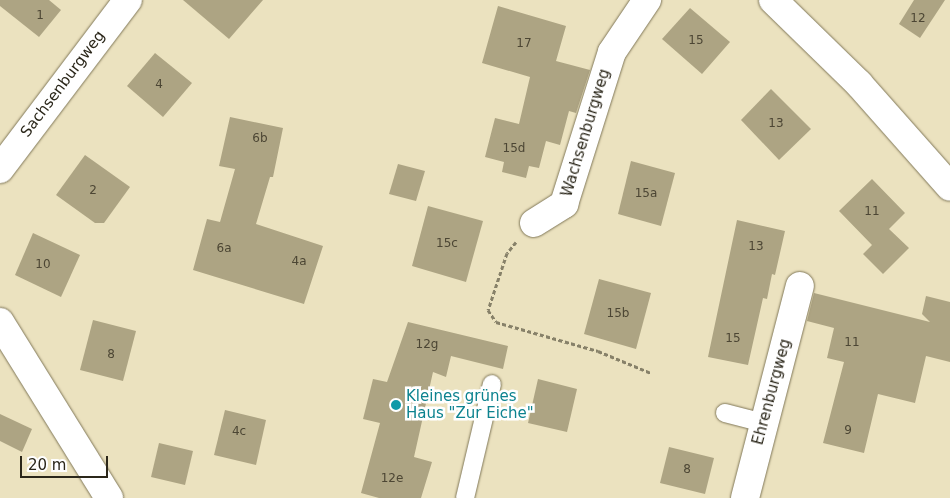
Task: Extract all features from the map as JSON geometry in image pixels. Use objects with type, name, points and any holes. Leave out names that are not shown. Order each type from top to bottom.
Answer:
[{"type":"street","name":"Sachsenburgweg","points":[[0,169],[128,0]]},
{"type":"street","name":"Wachsenburgweg","points":[[534,223],[564,204],[612,52],[646,0]]},
{"type":"street","points":[[773,0],[860,84],[950,187]]},
{"type":"street","name":"Ehrenburgweg","points":[[745,498],[800,286]]},
{"type":"street","points":[[0,322],[109,498]]},
{"type":"lane","points":[[465,498],[492,384]]},
{"type":"lane","points":[[725,413],[764,423]]},
{"type":"path","points":[[534,223],[507,253],[488,310],[496,322],[598,351],[651,373]]},
{"type":"building","points":[[0,0],[49,0],[61,10],[39,37],[0,6]]},
{"type":"building","points":[[183,0],[263,0],[229,39]]},
{"type":"building","points":[[914,0],[945,0],[920,38],[899,24]]},
{"type":"building","points":[[498,6],[566,26],[556,61],[590,70],[576,113],[569,111],[560,145],[546,141],[539,168],[529,166],[526,178],[502,172],[504,162],[485,157],[495,118],[519,124],[530,77],[482,63]]},
{"type":"building","points":[[690,8],[730,42],[702,74],[662,39]]},
{"type":"building","points":[[155,53],[192,83],[163,117],[127,86]]},
{"type":"building","points":[[771,89],[811,129],[779,160],[741,120]]},
{"type":"building","points":[[230,117],[283,128],[273,177],[270,177],[256,224],[323,246],[304,304],[193,270],[207,219],[220,222],[235,169],[219,166]]},
{"type":"building","points":[[85,155],[130,187],[104,223],[95,223],[56,195]]},
{"type":"building","points":[[631,161],[675,173],[661,226],[618,214]]},
{"type":"building","points":[[398,164],[425,171],[416,201],[389,194]]},
{"type":"building","points":[[872,179],[905,213],[889,229],[909,248],[883,274],[863,254],[872,245],[839,211]]},
{"type":"building","points":[[428,206],[483,221],[466,282],[412,266]]},
{"type":"building","points":[[737,220],[785,231],[775,275],[772,274],[767,299],[763,298],[748,365],[708,357]]},
{"type":"building","points":[[33,233],[80,255],[61,297],[15,275]]},
{"type":"building","points":[[599,279],[651,293],[636,349],[584,334]]},
{"type":"building","points":[[814,293],[930,322],[922,314],[926,296],[950,302],[950,362],[926,356],[915,403],[878,394],[864,453],[823,443],[844,362],[827,358],[834,328],[807,321]]},
{"type":"building","points":[[93,320],[136,331],[123,381],[80,370]]},
{"type":"building","points":[[408,322],[508,346],[503,369],[451,356],[446,377],[433,372],[414,457],[432,462],[421,498],[379,498],[361,493],[380,423],[363,419],[373,379],[387,382]]},
{"type":"building","points":[[538,379],[577,389],[567,432],[528,423]]},
{"type":"building","points":[[225,410],[266,420],[256,465],[214,455]]},
{"type":"building","points":[[0,414],[32,429],[22,452],[0,441]]},
{"type":"building","points":[[159,443],[193,451],[185,485],[151,477]]},
{"type":"building","points":[[669,447],[714,458],[705,494],[660,483]]},
{"type":"place","name":"Kleines grünes Haus \"Zur Eiche\"","points":[[396,405]]}]
